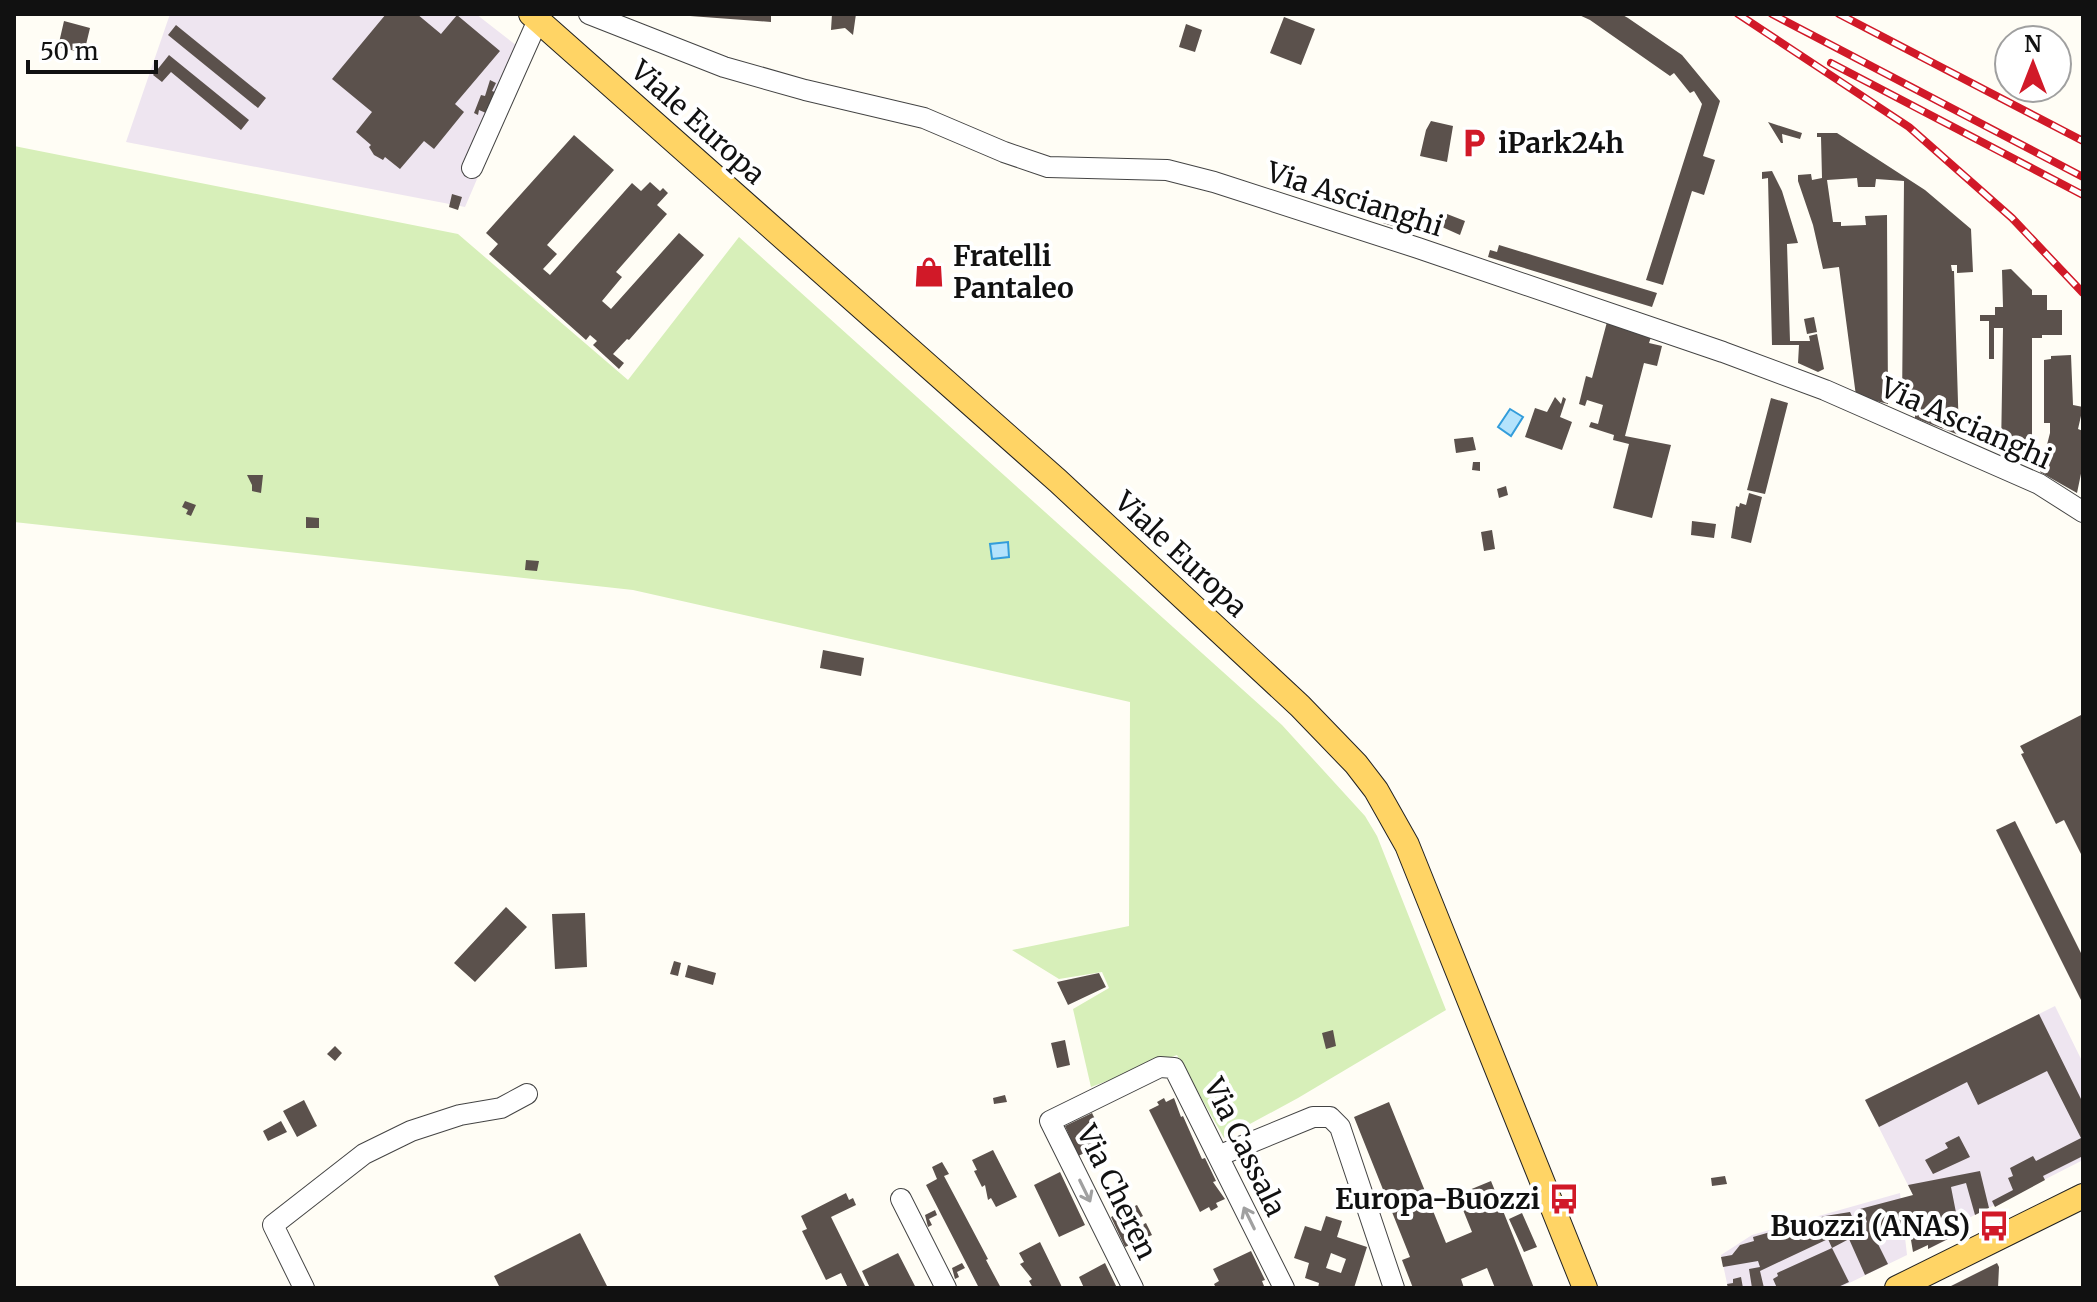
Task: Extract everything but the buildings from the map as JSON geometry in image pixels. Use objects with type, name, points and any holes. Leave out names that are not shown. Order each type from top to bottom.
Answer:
[{"type":"main road","name":"Viale Europa","points":[[534,17],[1058,481],[1300,706],[1356,764],[1376,790],[1407,845],[1585,1288]]},
{"type":"main road","points":[[1897,1288],[2083,1196]]},
{"type":"street","name":"Via Ascianghi","points":[[589,14],[724,67],[924,118],[1048,167],[1167,170],[1214,182],[1432,253],[1825,390],[2039,484],[2083,512]]},
{"type":"street","points":[[472,168],[534,17]]},
{"type":"street","name":"Via Cassala","points":[[1050,1121],[1160,1067],[1174,1068],[1284,1288]]},
{"type":"street","points":[[304,1288],[273,1225],[364,1154],[411,1131],[460,1115],[501,1108],[527,1094]]},
{"type":"street","points":[[1218,1156],[1313,1117],[1330,1117],[1340,1127],[1394,1288]]},
{"type":"street","name":"Via Cheren","points":[[1050,1121],[1133,1288]]},
{"type":"street","points":[[901,1199],[946,1288]]},
{"type":"shaded area","points":[[170,14],[476,14],[530,56],[465,207],[126,142]]},
{"type":"shaded area","points":[[2055,1006],[2083,1063],[2083,1160],[1959,1223],[1960,1233],[1928,1249],[1929,1192],[1913,1195],[1865,1100]]},
{"type":"shaded area","points":[[1900,1193],[1907,1255],[1839,1288],[1728,1288],[1721,1255],[1752,1235]]},
{"type":"green space","points":[[14,146],[458,234],[628,380],[739,237],[1282,725],[1365,816],[1377,836],[1446,1010],[1224,1138],[1177,1055],[1091,1087],[1073,1009],[1109,988],[1102,972],[1059,979],[1012,950],[1129,926],[1130,702],[633,590],[14,522]]},
{"type":"water","points":[[1510,409],[1523,417],[1511,436],[1498,427]]},
{"type":"water","points":[[1008,542],[1009,557],[992,559],[990,544]]},
{"type":"railway","points":[[1738,14],[1909,127],[2012,218],[2083,293]]},
{"type":"railway","points":[[1772,14],[2083,177]]},
{"type":"railway","points":[[1839,14],[2083,141]]},
{"type":"railway","points":[[1831,63],[2083,195]]},
{"type":"place","name":"iPark24h","points":[[1474,143]]},
{"type":"place","name":"Fratelli Pantaleo","points":[[929,272]]},
{"type":"place","name":"Europa-Buozzi","points":[[1564,1199]]},
{"type":"place","name":"Buozzi (ANAS)","points":[[1994,1226]]}]
